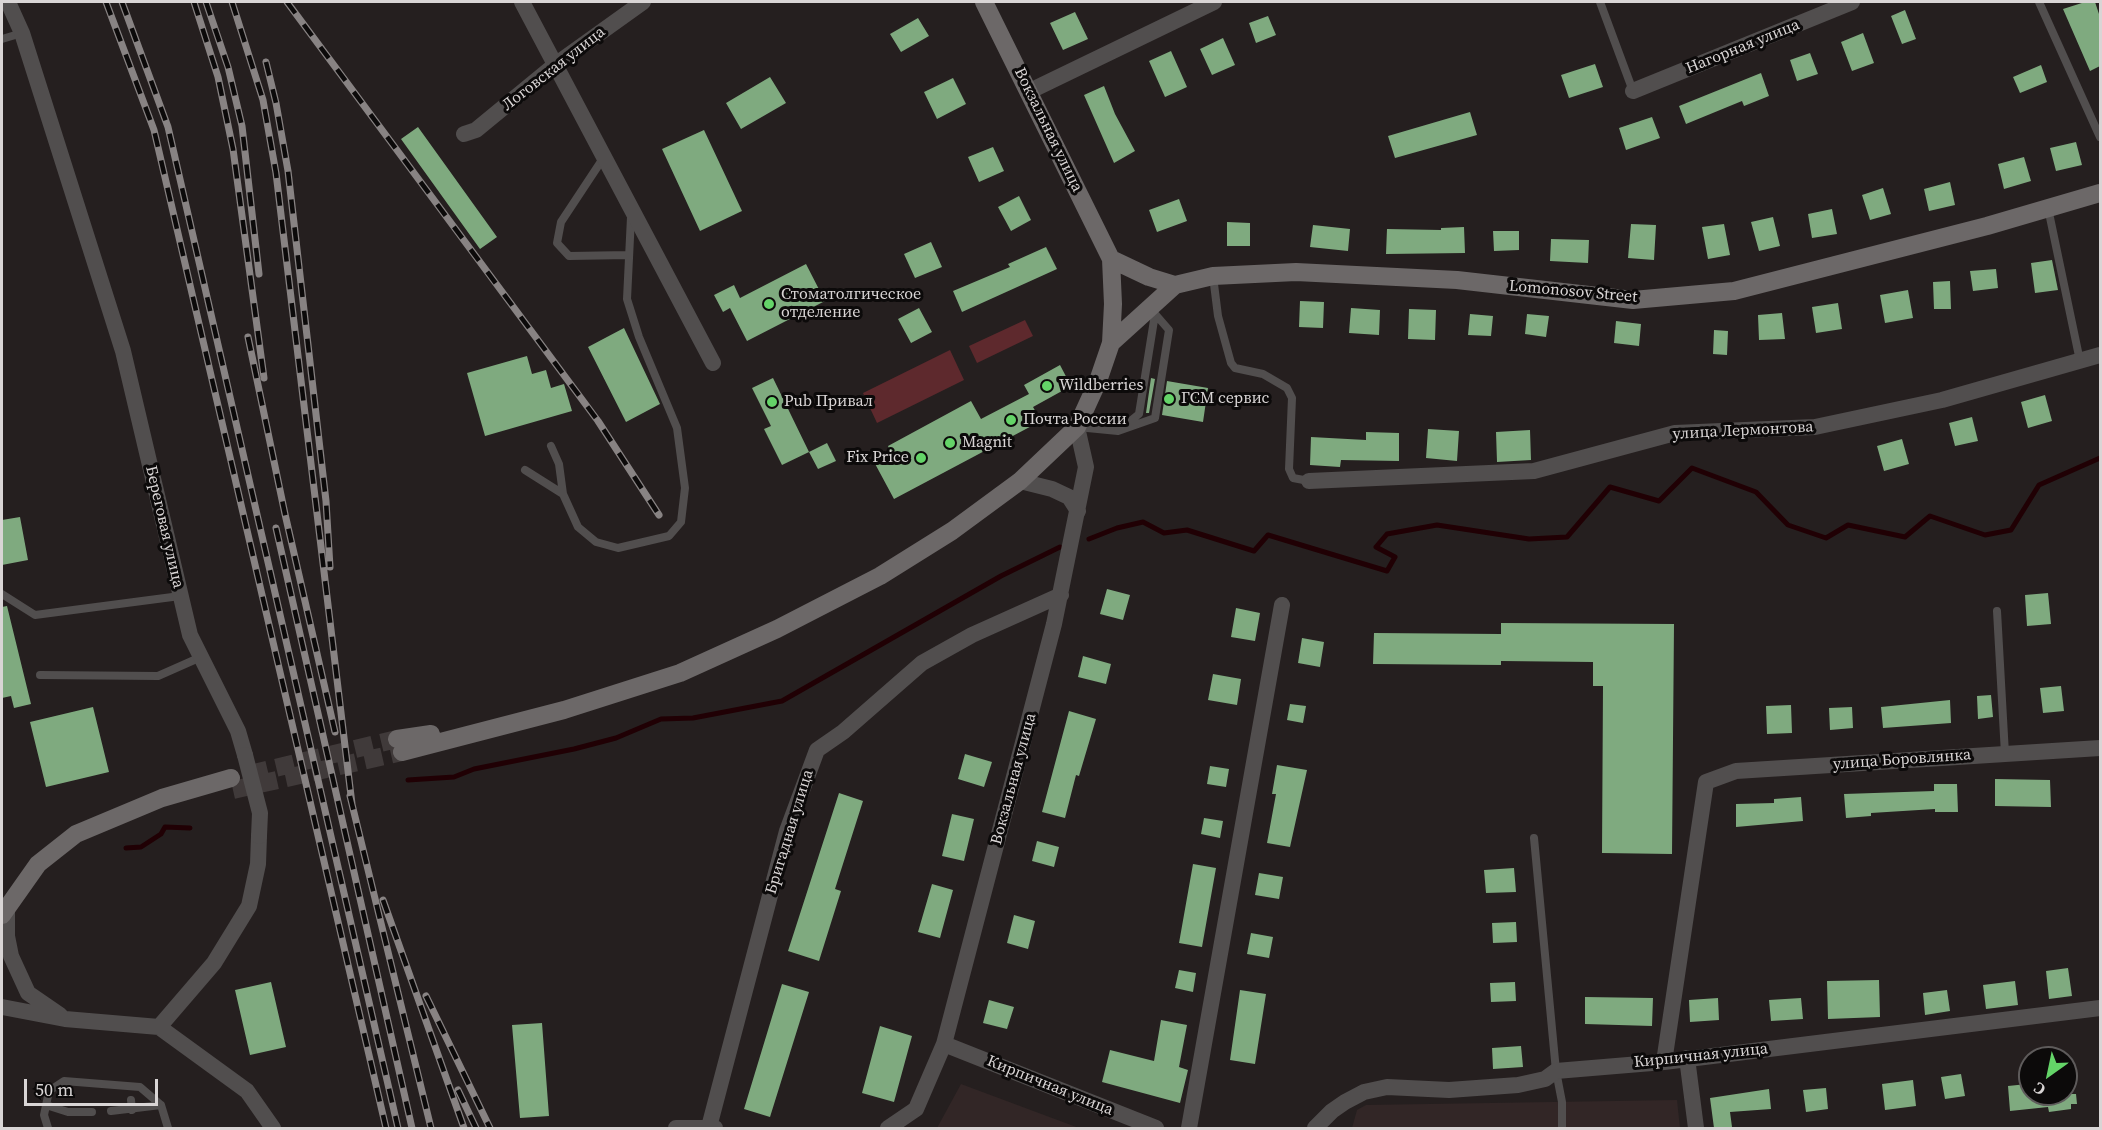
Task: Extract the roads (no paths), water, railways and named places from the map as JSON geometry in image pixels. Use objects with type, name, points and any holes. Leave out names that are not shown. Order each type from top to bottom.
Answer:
[{"type":"main road","name":"Вокзальная улица","points":[[984,2],[1030,91],[1111,259]]},
{"type":"main road","name":"Lomonosov Street","points":[[1175,285],[1213,276],[1296,272],[1457,280],[1633,300],[1734,291],[2100,194]]},
{"type":"main road","points":[[399,745],[528,719],[680,673],[777,629],[880,576],[952,531],[1020,481],[1077,427],[1098,381],[1111,343],[1113,303],[1111,259],[1149,277],[1175,285],[1152,310],[1111,343]]},
{"type":"main road","points":[[3,910],[38,864],[76,834],[162,798],[232,784]]},
{"type":"street","name":"Береговая улица","points":[[8,2],[22,33],[123,351],[190,635],[238,731],[260,813],[258,864],[249,906],[214,963],[159,1027]]},
{"type":"street","name":"Логовская улица","points":[[464,134],[476,130],[555,65],[643,2]]},
{"type":"street","points":[[1030,91],[1214,2]]},
{"type":"street","name":"Нагорная улица","points":[[1633,91],[1852,2]]},
{"type":"street","points":[[525,3],[555,65],[712,363]]},
{"type":"street","name":"улица Лермонтова","points":[[1309,481],[1534,471],[1675,433],[1815,427],[1942,400],[2100,356]]},
{"type":"street","name":"Вокзальная улица","points":[[888,1128],[916,1109],[944,1044],[1060,595],[1086,467],[1077,427]]},
{"type":"street","points":[[1020,481],[1052,489],[1069,497],[1078,511]]},
{"type":"street","name":"Бригадная улица","points":[[712,1128],[787,831],[817,750],[843,732],[922,663],[972,635],[1060,595]]},
{"type":"street","points":[[1189,1128],[1282,605]]},
{"type":"street","name":"улица Боровлянка","points":[[1664,1062],[1706,782],[1736,771],[2100,748]]},
{"type":"street","points":[[3,910],[11,956],[28,993],[65,1019]]},
{"type":"street","points":[[2,1007],[65,1019],[159,1027],[247,1091],[273,1128]]},
{"type":"street","name":"Кирпичная улица","points":[[1315,1128],[1332,1111],[1364,1092],[1388,1087],[1449,1090],[1518,1085],[1545,1079],[1556,1071],[1664,1062],[2100,1008]]},
{"type":"street","name":"Кирпичная улица","points":[[944,1044],[1156,1128]]},
{"type":"street","points":[[1687,1058],[1696,1128]]},
{"type":"street","points":[[676,1128],[712,1128]]},
{"type":"lane","points":[[1600,2],[1633,91]]},
{"type":"lane","points":[[2039,2],[2100,137]]},
{"type":"lane","points":[[2,39],[22,33]]},
{"type":"lane","points":[[604,157],[561,222],[557,243],[569,256],[629,255]]},
{"type":"lane","points":[[2048,208],[2080,361]]},
{"type":"lane","points":[[551,446],[559,464],[563,494],[578,527],[596,542],[618,548],[669,536],[681,522],[685,488],[677,428],[639,337],[627,299],[632,210]]},
{"type":"lane","points":[[1213,276],[1218,316],[1231,363],[1235,368],[1263,374],[1287,387],[1292,398],[1289,469],[1293,478],[1309,481]]},
{"type":"lane","points":[[1118,431],[1139,414],[1152,310]]},
{"type":"lane","points":[[1077,427],[1118,431],[1155,418],[1169,330],[1152,310]]},
{"type":"lane","points":[[525,470],[563,494]]},
{"type":"lane","points":[[2,594],[35,615],[180,596]]},
{"type":"lane","points":[[1997,610],[2005,754]]},
{"type":"lane","points":[[40,675],[158,676],[201,657]]},
{"type":"lane","points":[[1534,838],[1556,1071],[1562,1102],[1562,1124],[1557,1128]]},
{"type":"lane","points":[[48,1128],[44,1115],[49,1091],[64,1081],[140,1087],[161,1105],[168,1128]]},
{"type":"lane","points":[[130,1100],[132,1110]]},
{"type":"lane","points":[[46,1105],[68,1112],[92,1113]]},
{"type":"lane","points":[[111,1111],[161,1105]]},
{"type":"waterway","points":[[1089,539],[1117,528],[1143,522],[1164,533],[1187,530],[1254,551],[1268,535],[1387,571],[1395,557],[1376,547],[1387,534],[1437,525],[1529,539],[1567,537],[1610,487],[1659,501],[1692,468],[1756,492],[1788,525],[1826,538],[1848,525],[1905,537],[1930,516],[1985,535],[2011,530],[2039,485],[2100,458]]},
{"type":"waterway","points":[[408,780],[454,777],[474,769],[574,749],[616,738],[661,719],[693,718],[782,701],[1001,576],[1060,547]]},
{"type":"waterway","points":[[126,848],[141,847],[161,834],[165,827],[190,828]]},
{"type":"tunnel","points":[[250,774],[397,739]]},
{"type":"tunnel","points":[[233,790],[402,752]]},
{"type":"railway","points":[[106,2],[154,130],[386,1128]]},
{"type":"railway","points":[[122,2],[168,127],[398,1128]]},
{"type":"railway","points":[[194,2],[218,77],[233,149],[264,378]]},
{"type":"railway","points":[[206,2],[228,67],[242,126],[259,274]]},
{"type":"railway","points":[[232,2],[263,100],[276,173],[352,804]]},
{"type":"railway","points":[[287,2],[598,421],[659,515]]},
{"type":"railway","points":[[266,62],[288,171],[326,501],[330,567]]},
{"type":"railway","points":[[248,337],[285,514],[335,732]]},
{"type":"railway","points":[[276,528],[412,1128]]},
{"type":"railway","points":[[350,796],[431,1128]]},
{"type":"railway","points":[[383,900],[464,1128]]},
{"type":"railway","points":[[426,996],[490,1128]]},
{"type":"railway","points":[[458,1090],[476,1128]]},
{"type":"place","name":"Стоматолгическое отделение","points":[[769,304]]},
{"type":"place","name":"Wildberries","points":[[1047,386]]},
{"type":"place","name":"ГСМ сервис","points":[[1169,399]]},
{"type":"place","name":"Pub Привал","points":[[772,402]]},
{"type":"place","name":"Почта России","points":[[1011,420]]},
{"type":"place","name":"Magnit","points":[[950,443]]},
{"type":"place","name":"Fix Price","points":[[921,458]]}]
